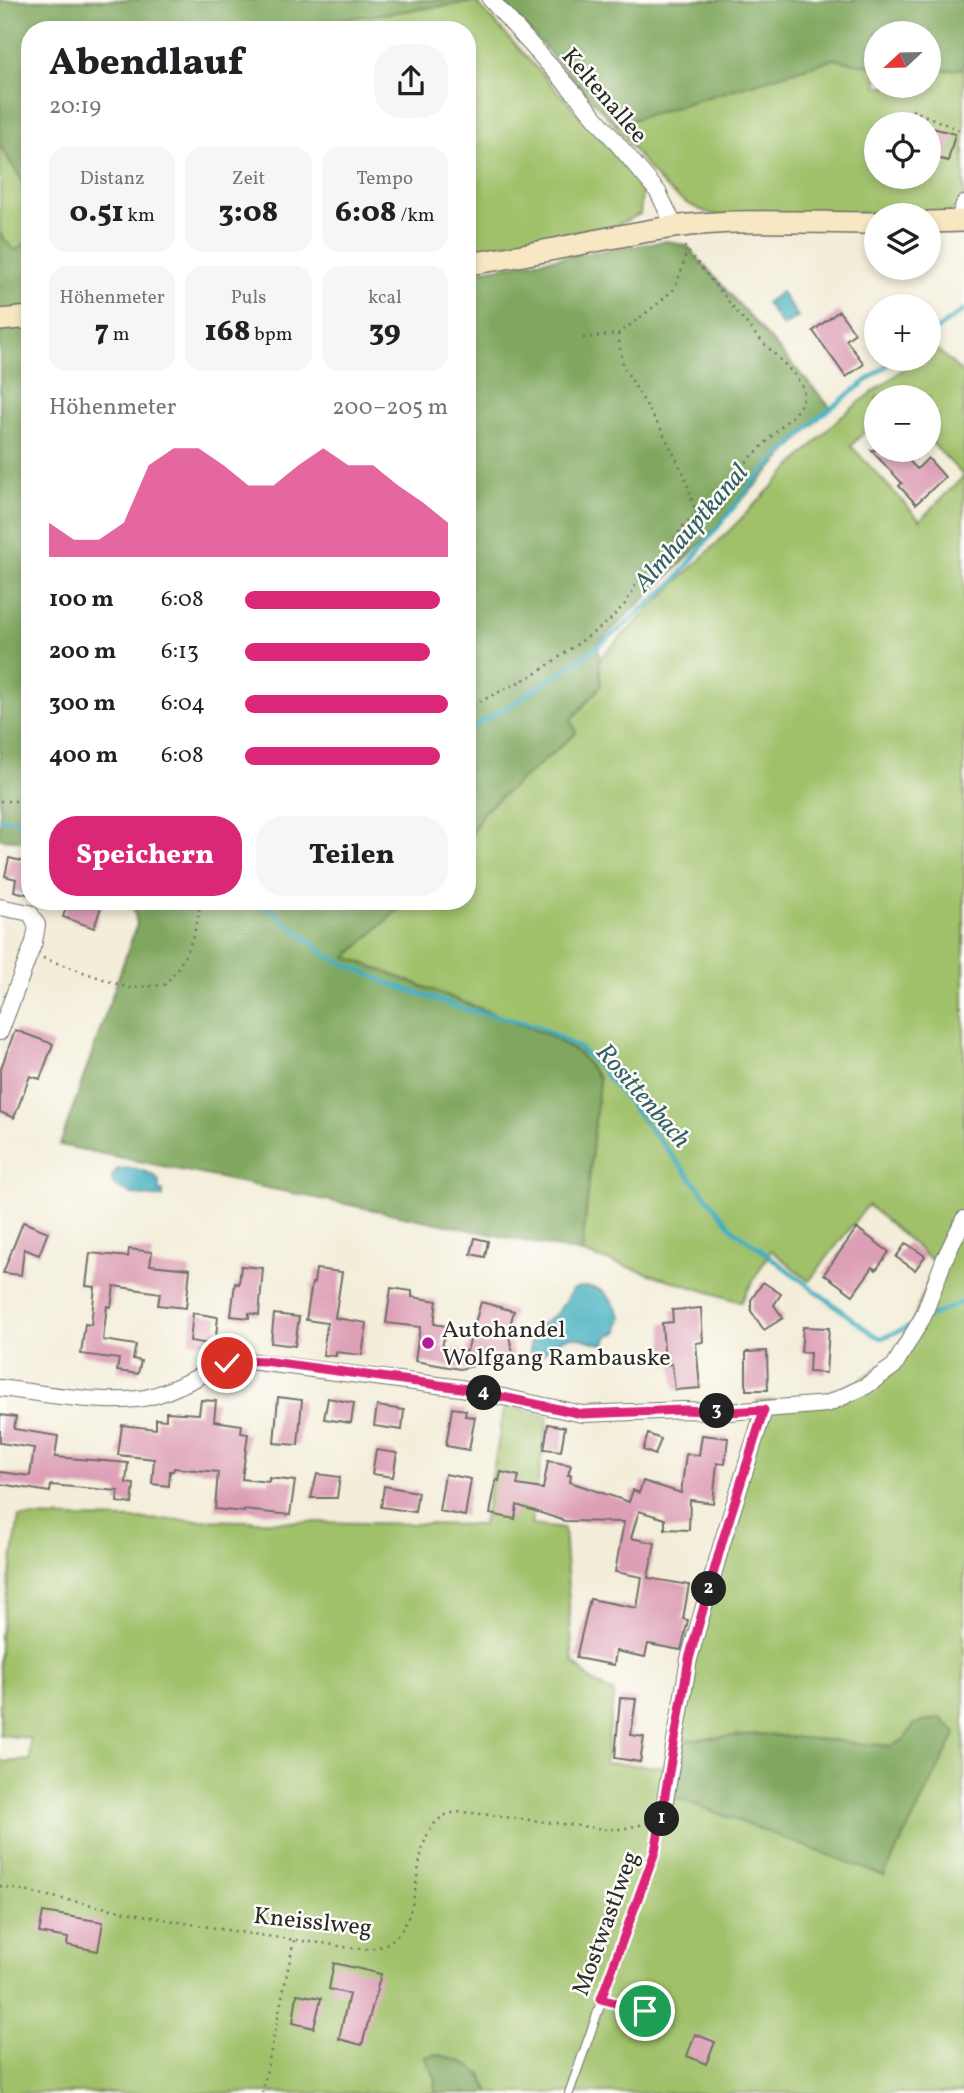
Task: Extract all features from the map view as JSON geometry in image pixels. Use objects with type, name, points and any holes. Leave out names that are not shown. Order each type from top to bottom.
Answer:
[{"type":"main road","points":[[941,220],[962,216]]},
{"type":"main road","points":[[476,263],[678,235],[739,223],[864,223]]},
{"type":"main road","points":[[0,320],[21,318]]},
{"type":"street","name":"Keltenallee","points":[[491,0],[658,192],[678,235]]},
{"type":"street","points":[[0,907],[30,913],[37,925],[30,953],[0,1032]]},
{"type":"street","points":[[0,1388],[118,1401],[155,1396],[218,1366],[240,1360],[461,1388],[582,1414],[684,1410],[728,1412],[827,1404],[866,1386],[894,1366],[915,1334],[944,1260],[964,1219]]},
{"type":"street","name":"Mostwastlweg","points":[[662,1819],[689,1659],[764,1410]]},
{"type":"lane","name":"Mostwastlweg","points":[[569,2093],[655,1852],[662,1819]]},
{"type":"path","points":[[912,110],[964,132]]},
{"type":"path","points":[[476,704],[537,673],[608,622],[625,604],[637,583],[663,556],[683,526],[802,403],[804,389],[794,374],[755,334],[687,250],[678,235]]},
{"type":"path","points":[[583,338],[618,334],[674,289],[687,250]]},
{"type":"path","points":[[618,334],[623,366],[679,464],[696,513]]},
{"type":"path","points":[[0,801],[21,801]]},
{"type":"path","points":[[30,953],[129,988],[164,985],[177,972],[187,952],[199,910]]},
{"type":"path","name":"Kneisslweg","points":[[0,1885],[129,1913],[294,1940],[369,1949],[384,1946],[397,1936],[408,1921],[425,1845],[430,1830],[440,1818],[455,1812],[605,1829],[621,1829],[662,1819]]},
{"type":"path","points":[[262,2093],[294,1940]]},
{"type":"path","points":[[601,1999],[645,2011],[670,2026]]},
{"type":"green space","points":[[0,0],[488,0],[325,21],[21,21],[21,179],[0,145]]},
{"type":"green space","points":[[501,0],[964,0],[964,68],[942,71],[942,21],[864,21],[864,65],[834,59],[615,125]]},
{"type":"green space","points":[[476,2],[636,177],[642,193],[640,214],[617,225],[476,248],[476,21],[325,21]]},
{"type":"green space","points":[[834,59],[864,65],[864,98],[942,98],[942,71],[964,68],[964,195],[962,201],[950,212],[941,212],[941,203],[864,203],[864,213],[716,215],[683,201],[647,167],[615,125]]},
{"type":"green space","points":[[0,145],[21,179],[21,247],[14,251],[0,233]]},
{"type":"green space","points":[[0,233],[14,251],[21,247],[21,840],[0,839]]},
{"type":"green space","points":[[667,241],[687,246],[830,407],[677,568],[598,643],[601,686],[571,720],[576,733],[482,813],[476,825],[476,271]]},
{"type":"green space","points":[[941,353],[964,374],[964,476],[941,452],[941,385],[882,385],[901,371],[941,371]]},
{"type":"green space","points":[[864,399],[864,432],[851,446],[920,520],[964,476],[964,2093],[490,2093],[482,2074],[436,2054],[425,2057],[436,2079],[435,2093],[0,2093],[0,1762],[30,1760],[30,1738],[0,1735],[0,1637],[19,1517],[483,1525],[505,1404],[548,1417],[531,1525],[564,1529],[573,1662],[597,1684],[614,1693],[605,1763],[664,1767],[755,1428],[757,1401],[814,1400],[856,1383],[894,1356],[913,1320],[935,1263],[868,1205],[809,1281],[771,1250],[741,1302],[582,1253],[599,1079],[580,1054],[548,1035],[347,957],[397,910],[476,910],[476,825],[482,813],[576,733],[571,720],[601,686],[599,659],[840,417]],"holes":[[[914,1725],[884,1876],[757,1734],[891,1746],[905,1739]]]},
{"type":"green space","points":[[134,910],[397,910],[347,957],[548,1035],[580,1054],[599,1079],[582,1253],[60,1145],[137,924]]},
{"type":"green space","points":[[941,1718],[956,1733],[884,1876],[675,1797],[686,1740],[757,1734],[891,1746],[905,1739],[914,1724]]},
{"type":"green space","points":[[436,2054],[455,2059],[475,2070],[490,2093],[435,2093],[436,2079],[425,2057]]},
{"type":"water","points":[[781,292],[798,317],[783,327],[766,303]]},
{"type":"water","points":[[134,1168],[152,1174],[159,1181],[159,1191],[163,1191],[163,1197],[136,1195],[113,1185],[112,1176],[118,1169]]},
{"type":"water","points":[[580,1287],[596,1288],[610,1298],[621,1316],[618,1332],[608,1336],[605,1344],[566,1338],[535,1358],[530,1353],[530,1333],[557,1313],[572,1290]]},
{"type":"building","points":[[941,130],[955,134],[948,161],[941,159]]},
{"type":"building","points":[[839,311],[855,333],[846,340],[864,364],[846,377],[813,331]]},
{"type":"building","points":[[882,462],[910,462],[917,469],[924,462],[932,462],[945,477],[916,504],[899,486],[902,483]]},
{"type":"building","points":[[9,858],[21,861],[21,893],[14,891],[16,879],[5,876]]},
{"type":"building","points":[[65,910],[100,910],[94,928],[63,917]]},
{"type":"building","points":[[15,1030],[53,1044],[40,1079],[30,1076],[14,1118],[0,1112],[0,1071]]},
{"type":"building","points":[[23,1222],[48,1232],[39,1255],[24,1249],[21,1275],[3,1273]]},
{"type":"building","points":[[857,1228],[889,1252],[876,1270],[873,1267],[853,1295],[824,1274]]},
{"type":"building","points":[[475,1238],[488,1241],[485,1257],[471,1254]]},
{"type":"building","points":[[906,1243],[925,1256],[915,1270],[896,1257]]},
{"type":"building","points":[[129,1249],[152,1252],[150,1265],[190,1269],[186,1308],[158,1305],[160,1293],[114,1286],[111,1307],[107,1306],[103,1340],[136,1345],[133,1359],[141,1361],[138,1374],[117,1371],[119,1359],[81,1354],[85,1324],[91,1325],[95,1287],[86,1286],[90,1253],[128,1257]]},
{"type":"building","points":[[241,1266],[263,1268],[259,1315],[249,1313],[249,1318],[231,1316],[235,1283],[239,1284]]},
{"type":"building","points":[[316,1269],[342,1272],[335,1318],[367,1323],[362,1355],[336,1352],[336,1356],[323,1355],[327,1323],[306,1320]]},
{"type":"building","points":[[763,1282],[781,1294],[774,1305],[783,1318],[764,1330],[751,1311],[751,1300]]},
{"type":"building","points":[[391,1288],[412,1291],[412,1297],[437,1301],[434,1324],[446,1326],[442,1348],[467,1351],[481,1302],[514,1311],[508,1332],[514,1357],[460,1369],[415,1361],[420,1327],[386,1323]]},
{"type":"building","points":[[701,1308],[703,1342],[696,1343],[700,1388],[675,1390],[672,1364],[665,1365],[662,1323],[673,1322],[672,1310]]},
{"type":"building","points":[[193,1313],[218,1317],[215,1345],[190,1341]]},
{"type":"building","points":[[274,1314],[299,1317],[295,1346],[271,1343]]},
{"type":"building","points":[[803,1327],[829,1328],[826,1373],[809,1372],[810,1353],[801,1352]]},
{"type":"building","points":[[767,1351],[768,1390],[746,1390],[746,1352]]},
{"type":"building","points":[[278,1397],[302,1400],[298,1445],[274,1443]]},
{"type":"building","points":[[328,1398],[354,1403],[351,1423],[324,1419]]},
{"type":"building","points":[[201,1400],[216,1401],[214,1421],[242,1425],[241,1433],[248,1434],[242,1479],[295,1481],[290,1515],[215,1509],[218,1472],[174,1468],[170,1471],[169,1486],[152,1484],[154,1459],[118,1455],[122,1425],[156,1429],[156,1419],[166,1420],[166,1412],[199,1414]]},
{"type":"building","points":[[377,1406],[404,1410],[402,1430],[374,1426]]},
{"type":"building","points":[[452,1408],[466,1410],[465,1416],[475,1417],[469,1450],[446,1446]]},
{"type":"building","points":[[0,1415],[16,1417],[14,1429],[58,1436],[55,1457],[128,1463],[126,1483],[134,1484],[132,1504],[117,1502],[118,1491],[51,1485],[50,1492],[0,1484],[0,1472],[30,1476],[34,1448],[0,1443]]},
{"type":"building","points":[[548,1424],[565,1427],[561,1451],[544,1449]]},
{"type":"building","points":[[648,1434],[661,1439],[655,1455],[643,1450]]},
{"type":"building","points":[[702,1435],[728,1438],[725,1464],[717,1463],[713,1503],[690,1500],[689,1530],[665,1529],[665,1519],[639,1511],[631,1538],[655,1543],[648,1578],[689,1585],[683,1619],[688,1620],[681,1650],[648,1644],[645,1657],[616,1651],[614,1665],[576,1658],[590,1599],[637,1608],[642,1577],[615,1572],[624,1522],[565,1521],[517,1505],[515,1519],[490,1514],[496,1480],[499,1481],[501,1472],[519,1476],[517,1485],[543,1489],[548,1461],[571,1465],[568,1475],[571,1475],[570,1482],[629,1502],[633,1490],[639,1493],[643,1481],[681,1493],[686,1454],[699,1455]]},
{"type":"building","points":[[376,1450],[397,1453],[393,1477],[372,1474]]},
{"type":"building","points":[[317,1474],[340,1477],[337,1498],[311,1498]]},
{"type":"building","points":[[445,1474],[471,1479],[465,1516],[439,1511]]},
{"type":"building","points":[[384,1486],[418,1492],[415,1512],[381,1507]]},
{"type":"building","points":[[620,1698],[636,1699],[631,1735],[644,1737],[640,1762],[615,1758]]},
{"type":"building","points":[[43,1912],[103,1922],[98,1951],[67,1945],[68,1938],[39,1933]]},
{"type":"building","points":[[334,1963],[381,1974],[362,2045],[339,2039],[349,1994],[329,1989]]},
{"type":"building","points":[[297,1994],[321,1998],[314,2028],[293,2023]]},
{"type":"building","points":[[695,2034],[715,2042],[706,2064],[687,2056]]},
{"type":"waterway","name":"Almhauptkanal","points":[[941,326],[964,310]]},
{"type":"waterway","name":"Almhauptkanal","points":[[476,725],[562,672],[619,630],[674,582],[757,478],[818,418],[879,371]]},
{"type":"waterway","name":"Almhauptkanal","points":[[0,819],[21,820]]},
{"type":"waterway","name":"Rosittenbach","points":[[271,910],[328,956],[388,983],[461,1008],[538,1026],[582,1050],[733,1229],[874,1335],[882,1338],[913,1325]]},
{"type":"waterway","name":"Rosittenbach","points":[[927,1318],[964,1301]]},
{"type":"place","name":"Autohandel Wolfgang Rambauske","points":[[428,1343]]},
{"type":"route","points":[[227,1363],[240,1360],[264,1361],[461,1388],[582,1414],[764,1410],[689,1659],[655,1852],[601,1999],[645,2011]]}]
